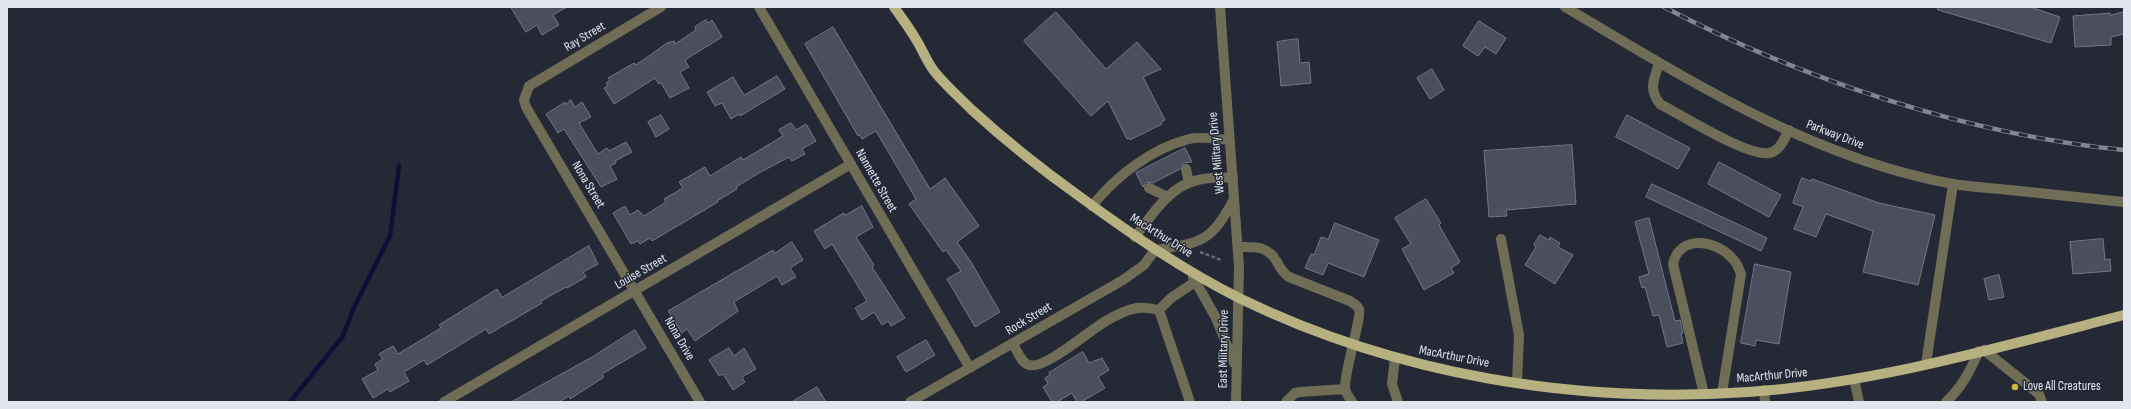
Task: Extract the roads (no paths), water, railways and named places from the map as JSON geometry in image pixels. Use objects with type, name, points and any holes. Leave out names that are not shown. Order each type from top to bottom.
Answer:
[{"type":"main road","name":"MacArthur Drive","points":[[894,7],[915,38],[932,70],[960,98],[1028,159],[1135,237],[1238,297],[1290,321],[1351,344],[1395,358],[1517,383],[1599,392],[1648,395],[1722,393],[1764,390],[1854,379],[1981,351],[2124,315]]},
{"type":"street","name":"Ray Street","points":[[526,92],[535,82],[661,7]]},
{"type":"street","name":"Nannette Street","points":[[759,7],[970,368]]},
{"type":"street","name":"West Military Drive","points":[[1220,7],[1238,247],[1238,297]]},
{"type":"street","name":"Parkway Drive","points":[[1565,7],[1722,99],[1789,130],[1870,162],[1953,184],[2124,202]]},
{"type":"street","points":[[1659,63],[1653,84],[1653,94],[1660,104],[1741,147],[1756,152],[1770,153],[1781,146],[1789,130]]},
{"type":"street","name":"Nona Street","points":[[526,92],[526,106],[634,290]]},
{"type":"street","points":[[1092,206],[1108,187],[1123,173],[1166,148],[1190,139],[1229,140]]},
{"type":"street","name":"Louise Street","points":[[444,402],[851,164]]},
{"type":"street","points":[[1186,169],[1189,183]]},
{"type":"street","points":[[1135,237],[1168,197],[1189,183],[1198,180],[1232,177]]},
{"type":"street","points":[[1926,364],[1953,184]]},
{"type":"street","points":[[1149,188],[1168,197]]},
{"type":"street","points":[[1155,250],[1194,243],[1208,236],[1221,223],[1234,199]]},
{"type":"street","points":[[1501,239],[1519,335],[1517,383]]},
{"type":"street","points":[[1704,394],[1673,264],[1677,252],[1681,248],[1694,242],[1712,246],[1723,251],[1731,257],[1741,274],[1722,393]]},
{"type":"street","points":[[1238,247],[1268,250],[1274,256],[1282,271],[1289,277],[1354,303],[1360,311],[1351,344],[1345,389],[1352,402]]},
{"type":"street","name":"Rock Street","points":[[910,402],[1124,280],[1144,265],[1155,250]]},
{"type":"street","points":[[1188,268],[1216,318],[1236,367]]},
{"type":"street","points":[[1013,344],[1024,361],[1030,366],[1035,366],[1047,361],[1105,321],[1122,313],[1138,308],[1158,310],[1171,298],[1195,282]]},
{"type":"street","name":"Nona Drive","points":[[634,290],[700,402]]},
{"type":"street","name":"East Military Drive","points":[[1236,402],[1238,297]]},
{"type":"street","points":[[1158,310],[1190,402]]},
{"type":"street","points":[[1946,402],[1957,392],[1981,351],[2039,394],[2042,402]]},
{"type":"street","points":[[1395,358],[1392,384],[1398,402]]},
{"type":"street","points":[[1854,379],[1858,402]]},
{"type":"street","points":[[1286,402],[1295,393],[1345,389]]},
{"type":"street","points":[[1764,390],[1765,402]]},
{"type":"waterway","points":[[290,402],[343,336],[355,305],[390,236],[399,166]]},
{"type":"railway","points":[[1664,7],[1772,58],[1887,100],[1946,117],[2006,131],[2065,143],[2124,150]]},
{"type":"place","name":"Love All Creatures","points":[[2015,387]]}]
